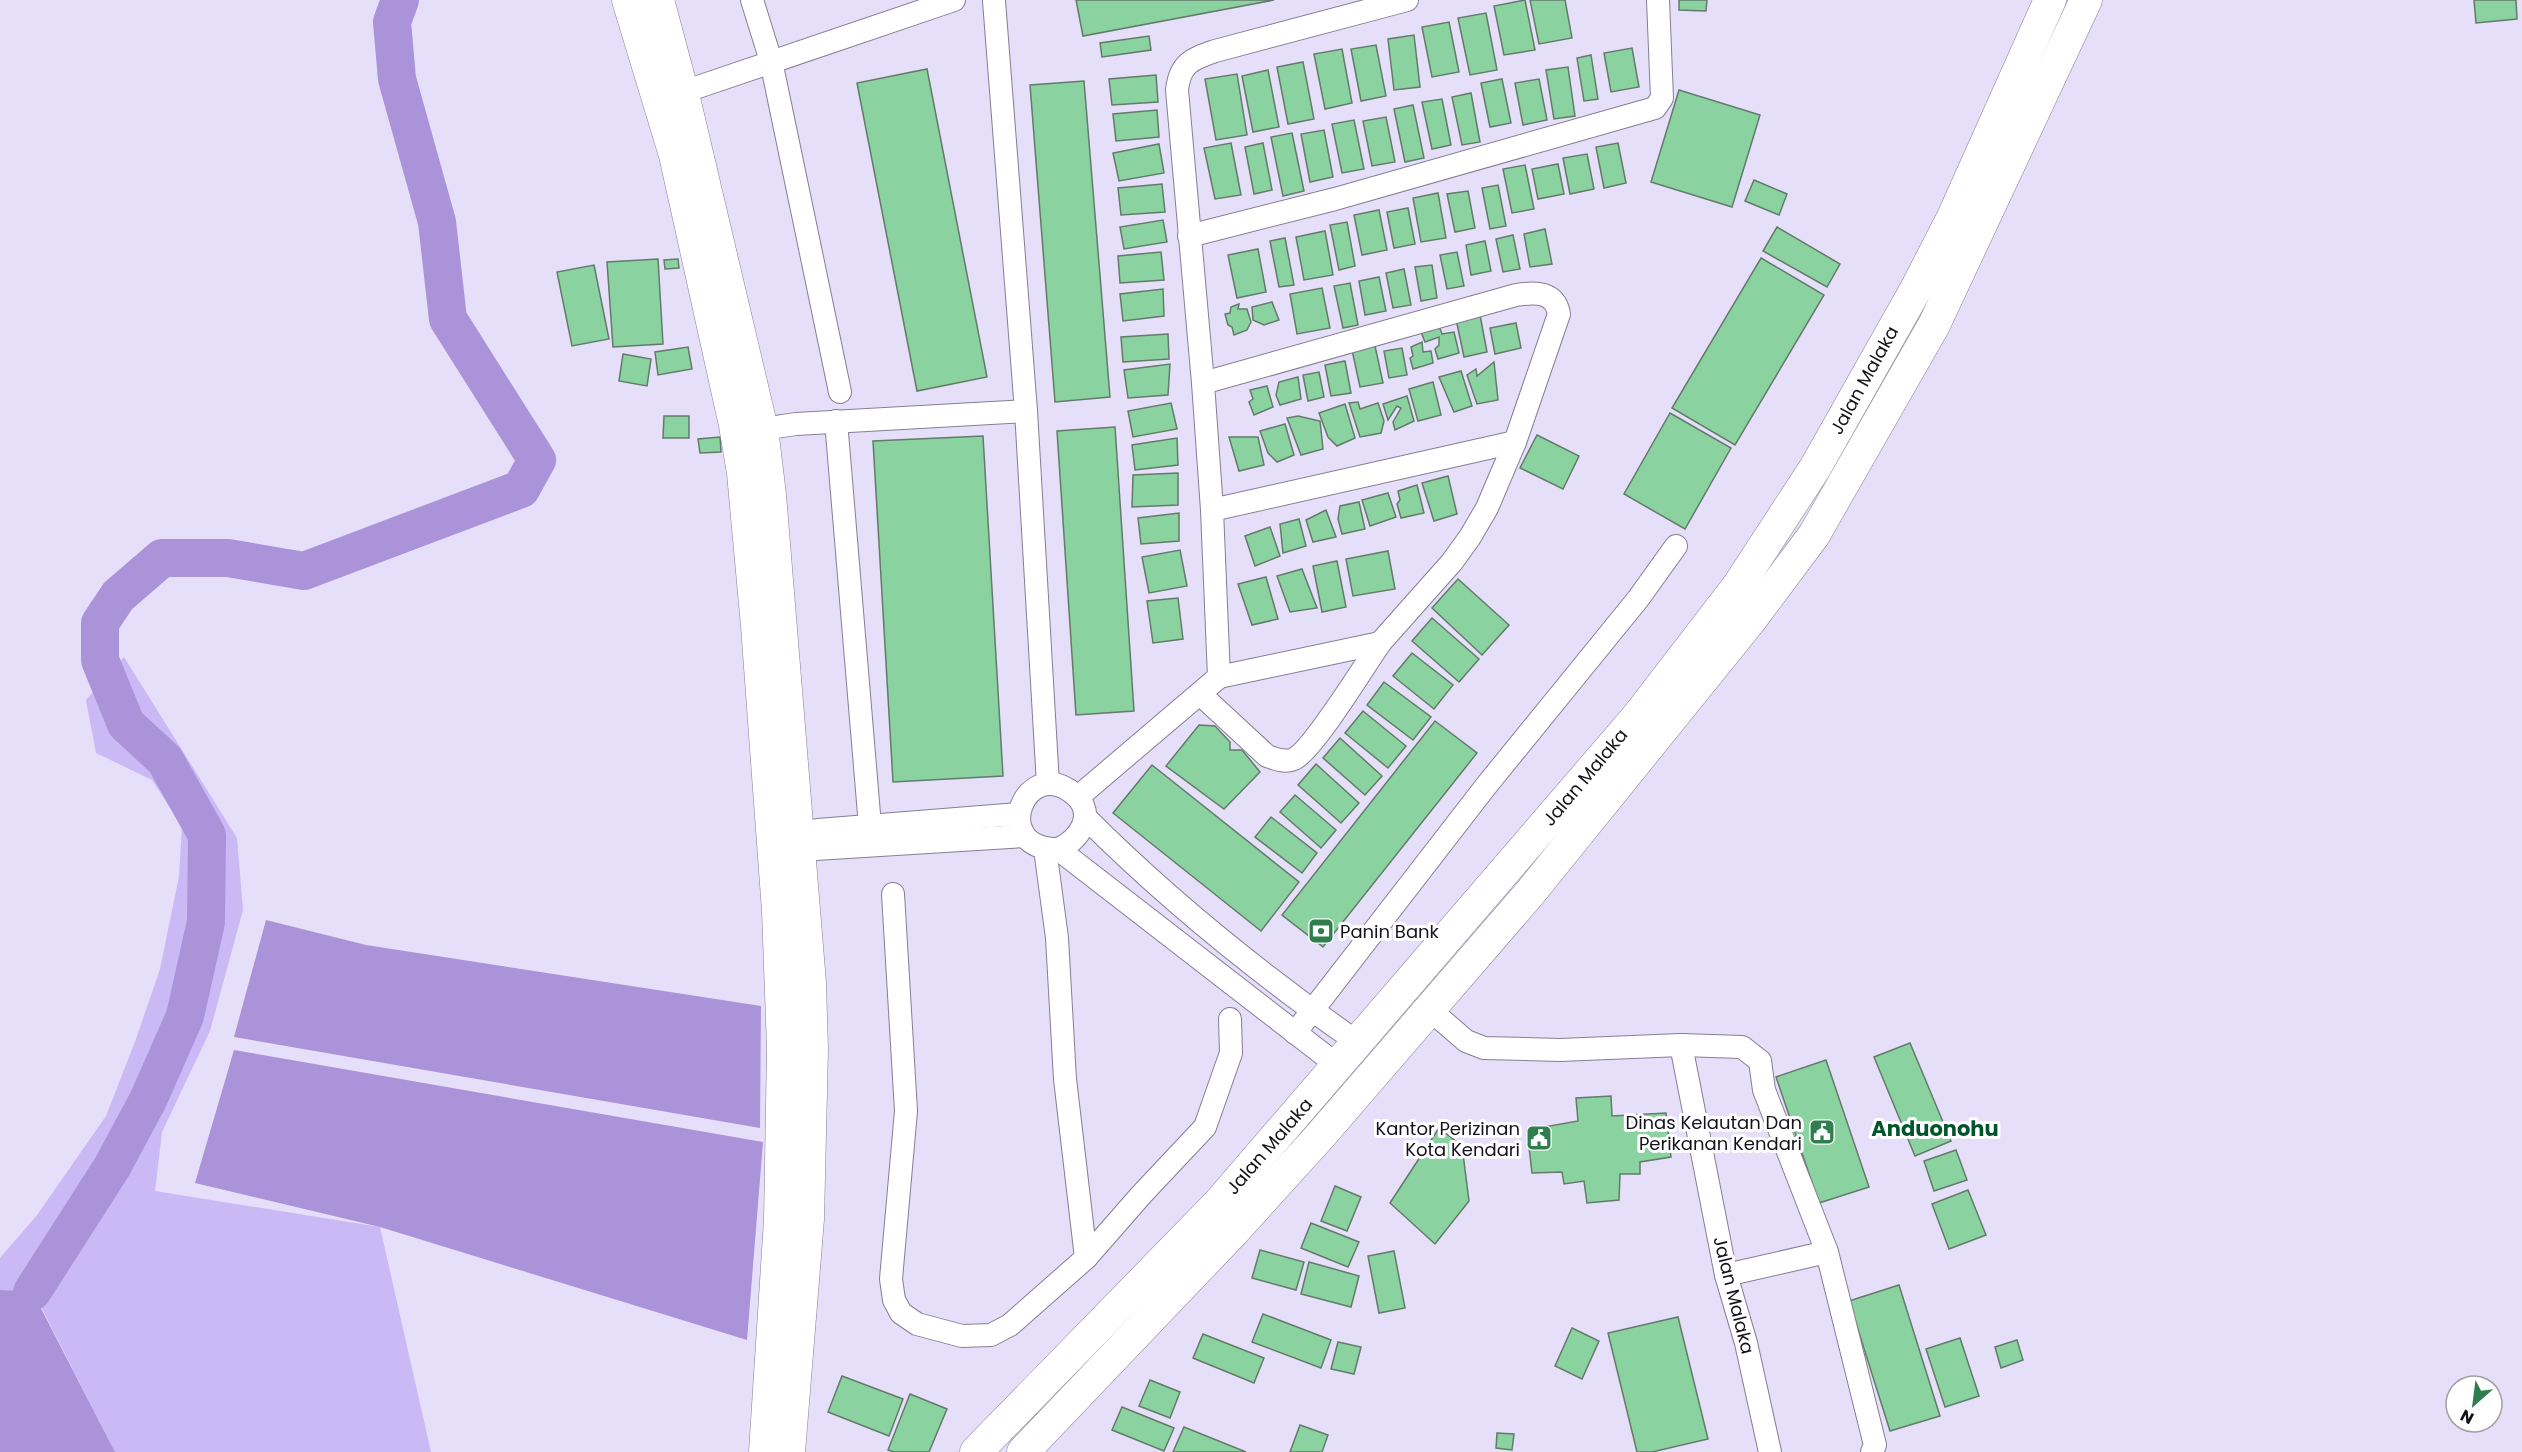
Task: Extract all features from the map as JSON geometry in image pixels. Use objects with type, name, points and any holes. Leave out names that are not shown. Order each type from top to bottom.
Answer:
[{"type":"street","points":[[628,0],[675,155],[735,424],[743,473],[757,626],[797,842],[778,911],[783,1108],[780,1220],[765,1452]]},
{"type":"street","points":[[658,0],[682,90],[762,429],[810,983],[811,1116],[808,1219],[789,1452]]},
{"type":"street","points":[[752,0],[771,62],[840,392]]},
{"type":"street","points":[[712,82],[954,0]]},
{"type":"street","points":[[995,0],[1026,411],[1048,784]]},
{"type":"street","points":[[1219,677],[1212,510],[1177,90],[1179,75],[1194,58],[1215,51],[1407,0]]},
{"type":"street","points":[[1189,236],[1335,199],[1655,108],[1662,98],[1659,0]]},
{"type":"street","name":"Jalan Malaka","points":[[976,1452],[1205,1218],[1314,1047],[1350,1037],[1638,716],[1738,586],[1815,468],[1916,289],[1953,217],[2050,0]]},
{"type":"street","name":"Jalan Malaka","points":[[1023,1452],[1242,1222],[1321,1135],[1449,1027],[1537,884],[1749,622],[1814,535],[1934,325],[2086,0]]},
{"type":"street","points":[[1200,694],[1267,756],[1279,760],[1292,760],[1301,754],[1315,739],[1380,643],[1452,562],[1470,537],[1487,508],[1515,442],[1559,314],[1553,300],[1543,294],[1532,292],[1203,383]]},
{"type":"street","points":[[762,429],[816,423],[1026,411]]},
{"type":"street","points":[[816,423],[857,834]]},
{"type":"street","points":[[1212,510],[1515,442]]},
{"type":"street","points":[[1314,1047],[1318,1014],[1486,786],[1638,599],[1676,546]]},
{"type":"street","points":[[1081,807],[1219,677],[1380,643]]},
{"type":"street","points":[[1314,1047],[1142,914],[1052,849],[1033,844],[1024,836],[1018,814],[1028,793],[1048,784],[1065,786],[1081,807],[1160,888],[1222,940],[1350,1037]]},
{"type":"street","points":[[1052,849],[1068,845],[1077,838],[1083,828],[1081,807]]},
{"type":"street","points":[[797,842],[1018,814]]},
{"type":"street","points":[[857,834],[1024,836]]},
{"type":"street","points":[[1052,849],[1065,1080],[1086,1258]]},
{"type":"street","points":[[1142,914],[1160,888]]},
{"type":"street","points":[[893,894],[906,1112],[891,1279],[894,1300],[902,1313],[916,1324],[962,1336],[991,1335],[1010,1325],[1086,1258],[1205,1127],[1231,1053],[1230,1019]]},
{"type":"street","points":[[1449,1027],[1484,1048],[1560,1050],[1681,1045],[1743,1047],[1760,1061],[1764,1090],[1827,1252],[1875,1445],[1872,1452]]},
{"type":"street","name":"Jalan Malaka","points":[[1681,1045],[1726,1275],[1746,1343],[1770,1452]]},
{"type":"street","points":[[1726,1275],[1827,1252]]},
{"type":"shaded area","points":[[124,657],[237,838],[243,910],[210,1031],[162,1132],[155,1191],[380,1227],[431,1452],[115,1452],[33,1291],[0,1290],[0,1258],[37,1215],[106,1116],[160,969],[179,876],[182,826],[152,780],[96,753],[86,700]]},
{"type":"shaded area","points":[[266,920],[366,945],[761,1006],[760,1128],[234,1037]]},
{"type":"shaded area","points":[[234,1050],[763,1142],[747,1340],[380,1227],[195,1183]]},
{"type":"shaded area","points":[[0,1290],[32,1291],[115,1452],[0,1452]]},
{"type":"building","points":[[1076,0],[1274,0],[1083,36]]},
{"type":"building","points":[[1525,0],[1535,50],[1504,55],[1494,6]]},
{"type":"building","points":[[1530,0],[1565,0],[1572,38],[1539,44]]},
{"type":"building","points":[[1679,0],[1707,0],[1706,11],[1679,10]]},
{"type":"building","points":[[2474,0],[2516,0],[2517,19],[2476,23]]},
{"type":"building","points":[[1486,13],[1497,70],[1470,75],[1458,18]]},
{"type":"building","points":[[1449,22],[1459,72],[1432,77],[1422,27]]},
{"type":"building","points":[[1414,35],[1420,87],[1394,90],[1388,39]]},
{"type":"building","points":[[1149,36],[1151,50],[1102,57],[1100,43]]},
{"type":"building","points":[[1376,45],[1386,96],[1361,101],[1351,49]]},
{"type":"building","points":[[1632,48],[1639,87],[1611,92],[1604,53]]},
{"type":"building","points":[[1342,49],[1352,103],[1325,109],[1314,54]]},
{"type":"building","points":[[1591,55],[1598,99],[1584,101],[1577,58]]},
{"type":"building","points":[[1303,62],[1314,119],[1288,124],[1277,67]]},
{"type":"building","points":[[1568,67],[1575,116],[1554,119],[1546,70]]},
{"type":"building","points":[[927,69],[987,377],[917,391],[857,83]]},
{"type":"building","points":[[1268,70],[1279,127],[1253,132],[1242,76]]},
{"type":"building","points":[[1237,74],[1247,135],[1216,140],[1205,79]]},
{"type":"building","points":[[1156,75],[1158,102],[1112,105],[1109,79]]},
{"type":"building","points":[[1502,79],[1511,123],[1490,127],[1481,83]]},
{"type":"building","points":[[1539,79],[1547,120],[1523,125],[1515,83]]},
{"type":"building","points":[[1084,81],[1110,397],[1055,402],[1030,85]]},
{"type":"building","points":[[1679,90],[1760,115],[1732,207],[1651,182]]},
{"type":"building","points":[[1471,93],[1480,142],[1462,145],[1452,97]]},
{"type":"building","points":[[1442,99],[1451,145],[1432,149],[1422,102]]},
{"type":"building","points":[[1413,105],[1424,158],[1405,162],[1394,109]]},
{"type":"building","points":[[1157,110],[1159,137],[1116,141],[1113,114]]},
{"type":"building","points":[[1386,117],[1395,162],[1372,166],[1363,121]]},
{"type":"building","points":[[1354,120],[1364,169],[1342,173],[1332,124]]},
{"type":"building","points":[[1324,130],[1333,177],[1310,182],[1301,134]]},
{"type":"building","points":[[1292,133],[1304,191],[1283,196],[1271,137]]},
{"type":"building","points":[[1231,143],[1241,195],[1215,199],[1204,148]]},
{"type":"building","points":[[1263,143],[1272,190],[1254,194],[1245,147]]},
{"type":"building","points":[[1618,143],[1626,183],[1604,188],[1596,147]]},
{"type":"building","points":[[1159,144],[1164,173],[1119,181],[1113,153]]},
{"type":"building","points":[[1587,154],[1594,189],[1570,194],[1563,158]]},
{"type":"building","points":[[1558,164],[1564,194],[1538,199],[1532,169]]},
{"type":"building","points":[[1525,165],[1534,209],[1512,213],[1503,169]]},
{"type":"building","points":[[1754,180],[1787,194],[1779,215],[1745,201]]},
{"type":"building","points":[[1162,184],[1165,212],[1121,215],[1118,188]]},
{"type":"building","points":[[1498,185],[1506,226],[1490,229],[1482,188]]},
{"type":"building","points":[[1468,191],[1475,228],[1455,232],[1447,194]]},
{"type":"building","points":[[1438,193],[1446,238],[1421,242],[1413,198]]},
{"type":"building","points":[[1408,208],[1415,244],[1394,248],[1387,212]]},
{"type":"building","points":[[1379,210],[1387,250],[1362,255],[1354,215]]},
{"type":"building","points":[[1163,220],[1167,242],[1124,249],[1120,227]]},
{"type":"building","points":[[1347,222],[1355,266],[1339,270],[1330,225]]},
{"type":"building","points":[[1777,227],[1840,264],[1827,287],[1763,251]]},
{"type":"building","points":[[1545,229],[1552,264],[1530,267],[1524,234]]},
{"type":"building","points":[[1325,231],[1333,275],[1304,280],[1296,237]]},
{"type":"building","points":[[1513,235],[1520,269],[1503,272],[1496,239]]},
{"type":"building","points":[[1285,238],[1294,285],[1279,287],[1270,241]]},
{"type":"building","points":[[1485,241],[1491,271],[1471,275],[1466,245]]},
{"type":"building","points":[[1258,249],[1266,292],[1237,298],[1228,255]]},
{"type":"building","points":[[1161,252],[1164,280],[1120,283],[1118,256]]},
{"type":"building","points":[[1457,252],[1464,286],[1447,289],[1440,255]]},
{"type":"building","points":[[1761,258],[1824,295],[1735,445],[1672,408]]},
{"type":"building","points":[[658,259],[663,344],[613,347],[607,262]]},
{"type":"building","points":[[678,259],[679,268],[665,269],[664,260]]},
{"type":"building","points":[[594,265],[609,339],[572,346],[557,272]]},
{"type":"building","points":[[1432,265],[1437,298],[1421,301],[1415,267]]},
{"type":"building","points":[[1404,269],[1411,305],[1393,308],[1386,273]]},
{"type":"building","points":[[1379,277],[1386,311],[1365,315],[1359,281]]},
{"type":"building","points":[[1350,283],[1358,325],[1343,328],[1334,286]]},
{"type":"building","points":[[1322,288],[1330,328],[1297,334],[1290,294]]},
{"type":"building","points":[[1163,289],[1164,316],[1123,321],[1120,294]]},
{"type":"building","points":[[1272,302],[1279,320],[1264,325],[1253,320],[1252,307]]},
{"type":"building","points":[[1239,304],[1238,309],[1247,309],[1251,322],[1247,330],[1234,335],[1225,314],[1230,313],[1231,307]]},
{"type":"building","points":[[1480,315],[1487,352],[1464,357],[1456,319]]},
{"type":"building","points":[[1516,323],[1521,348],[1495,354],[1490,328]]},
{"type":"building","points":[[1439,326],[1442,334],[1454,332],[1459,353],[1438,359],[1435,349],[1439,345],[1439,337],[1425,342],[1421,332]]},
{"type":"building","points":[[1168,334],[1169,359],[1123,362],[1121,337]]},
{"type":"building","points":[[1422,342],[1423,352],[1431,351],[1433,363],[1413,369],[1410,358],[1413,356],[1411,347]]},
{"type":"building","points":[[1375,346],[1383,383],[1360,387],[1352,350]]},
{"type":"building","points":[[688,347],[692,369],[658,375],[655,352]]},
{"type":"building","points":[[1402,348],[1407,375],[1389,378],[1384,351]]},
{"type":"building","points":[[623,354],[651,359],[647,386],[619,381]]},
{"type":"building","points":[[1345,361],[1351,393],[1331,396],[1325,365]]},
{"type":"building","points":[[1494,362],[1498,400],[1477,404],[1467,375],[1476,369],[1477,376]]},
{"type":"building","points":[[1170,364],[1168,395],[1128,398],[1124,370]]},
{"type":"building","points":[[1461,371],[1472,406],[1454,412],[1439,377]]},
{"type":"building","points":[[1319,372],[1324,397],[1308,401],[1303,375]]},
{"type":"building","points":[[1298,377],[1301,399],[1280,405],[1276,395],[1279,382]]},
{"type":"building","points":[[1433,382],[1441,415],[1418,421],[1409,389]]},
{"type":"building","points":[[1267,386],[1273,407],[1254,415],[1249,402],[1253,399],[1250,390]]},
{"type":"building","points":[[1407,396],[1414,421],[1395,430],[1393,422],[1401,408],[1397,406],[1388,420],[1383,404]]},
{"type":"building","points":[[1358,402],[1360,409],[1378,403],[1384,421],[1381,433],[1360,437],[1349,403]]},
{"type":"building","points":[[1171,403],[1177,429],[1133,437],[1128,411]]},
{"type":"building","points":[[1345,404],[1355,438],[1337,446],[1328,437],[1319,413]]},
{"type":"building","points":[[1670,413],[1731,448],[1685,529],[1624,494]]},
{"type":"building","points":[[664,416],[689,416],[689,438],[663,438]]},
{"type":"building","points":[[1298,416],[1320,421],[1323,449],[1301,455],[1287,418]]},
{"type":"building","points":[[1285,424],[1294,455],[1277,462],[1268,453],[1260,431]]},
{"type":"building","points":[[1115,427],[1134,711],[1076,715],[1057,431]]},
{"type":"building","points":[[1537,435],[1579,456],[1563,489],[1520,468]]},
{"type":"building","points":[[983,436],[1003,776],[893,782],[873,441]]},
{"type":"building","points":[[720,437],[721,452],[700,453],[698,439]]},
{"type":"building","points":[[1229,437],[1258,437],[1264,465],[1239,471]]},
{"type":"building","points":[[1177,438],[1178,465],[1135,470],[1132,445]]},
{"type":"building","points":[[1178,473],[1178,505],[1132,507],[1133,475]]},
{"type":"building","points":[[1448,476],[1457,514],[1434,521],[1422,483]]},
{"type":"building","points":[[1417,485],[1424,513],[1401,518],[1397,504],[1400,500],[1398,491]]},
{"type":"building","points":[[1388,493],[1396,517],[1370,526],[1362,500]]},
{"type":"building","points":[[1359,502],[1365,529],[1342,534],[1338,519],[1340,506]]},
{"type":"building","points":[[1326,510],[1336,537],[1313,542],[1306,520]]},
{"type":"building","points":[[1179,513],[1179,541],[1141,544],[1138,518]]},
{"type":"building","points":[[1299,519],[1306,546],[1283,553],[1280,524]]},
{"type":"building","points":[[1270,527],[1280,556],[1255,566],[1245,536]]},
{"type":"building","points":[[1180,550],[1187,586],[1149,593],[1142,557]]},
{"type":"building","points":[[1388,551],[1395,589],[1353,596],[1346,559]]},
{"type":"building","points":[[1337,561],[1346,607],[1322,612],[1313,566]]},
{"type":"building","points":[[1302,569],[1317,608],[1290,612],[1277,576]]},
{"type":"building","points":[[1266,577],[1278,619],[1252,625],[1238,584]]},
{"type":"building","points":[[1458,579],[1509,625],[1482,655],[1432,608]]},
{"type":"building","points":[[1178,598],[1183,639],[1153,643],[1147,601]]},
{"type":"building","points":[[1432,618],[1479,659],[1459,682],[1412,641]]},
{"type":"building","points":[[1412,653],[1453,685],[1434,709],[1393,676]]},
{"type":"building","points":[[1384,682],[1431,717],[1413,740],[1367,705]]},
{"type":"building","points":[[1363,711],[1406,746],[1388,768],[1345,733]]},
{"type":"building","points":[[1435,721],[1477,753],[1323,947],[1282,915]]},
{"type":"building","points":[[1199,725],[1215,726],[1230,742],[1230,750],[1242,750],[1260,772],[1224,809],[1166,766]]},
{"type":"building","points":[[1340,738],[1382,776],[1365,795],[1323,758]]},
{"type":"building","points":[[1316,764],[1359,803],[1341,823],[1298,785]]},
{"type":"building","points":[[1152,765],[1299,882],[1261,931],[1113,813]]},
{"type":"building","points":[[1295,795],[1336,830],[1321,848],[1280,812]]},
{"type":"building","points":[[1271,817],[1317,853],[1302,873],[1255,837]]},
{"type":"building","points":[[1910,1043],[1951,1141],[1915,1156],[1874,1057]]},
{"type":"building","name":"Dinas Kelautan Dan Perikanan Kendari","points":[[1826,1060],[1869,1187],[1819,1203],[1776,1077]]},
{"type":"building","points":[[1611,1096],[1612,1116],[1666,1113],[1671,1157],[1640,1162],[1640,1174],[1620,1174],[1619,1200],[1587,1203],[1584,1181],[1564,1184],[1562,1172],[1532,1173],[1527,1130],[1578,1121],[1576,1098]]},
{"type":"building","points":[[1439,1128],[1462,1146],[1469,1201],[1435,1244],[1390,1203]]},
{"type":"building","points":[[1956,1150],[1967,1180],[1934,1191],[1924,1161]]},
{"type":"building","points":[[1335,1186],[1361,1197],[1347,1231],[1321,1221]]},
{"type":"building","points":[[1968,1190],[1986,1235],[1949,1249],[1932,1204]]},
{"type":"building","points":[[1311,1223],[1359,1242],[1348,1267],[1301,1248]]},
{"type":"building","points":[[1260,1250],[1304,1262],[1296,1290],[1252,1278]]},
{"type":"building","points":[[1394,1251],[1405,1308],[1379,1313],[1368,1256]]},
{"type":"building","points":[[1309,1262],[1359,1276],[1351,1307],[1301,1294]]},
{"type":"building","points":[[1899,1285],[1940,1416],[1890,1431],[1849,1301]]},
{"type":"building","points":[[1263,1314],[1331,1340],[1321,1368],[1252,1342]]},
{"type":"building","points":[[1678,1317],[1708,1439],[1652,1452],[1637,1452],[1608,1333]]},
{"type":"building","points":[[1572,1328],[1599,1341],[1582,1379],[1555,1366]]},
{"type":"building","points":[[1203,1334],[1264,1358],[1254,1383],[1193,1358]]},
{"type":"building","points":[[1960,1338],[1979,1396],[1945,1407],[1926,1349]]},
{"type":"building","points":[[2017,1340],[2023,1360],[2001,1368],[1995,1347]]},
{"type":"building","points":[[1338,1342],[1361,1347],[1354,1374],[1331,1369]]},
{"type":"building","points":[[842,1376],[903,1399],[889,1436],[828,1412]]},
{"type":"building","points":[[1150,1380],[1180,1392],[1170,1418],[1139,1406]]},
{"type":"building","points":[[910,1394],[947,1409],[929,1452],[888,1450]]},
{"type":"building","points":[[1122,1407],[1174,1428],[1164,1451],[1112,1430]]},
{"type":"building","points":[[1300,1425],[1328,1435],[1322,1452],[1290,1452]]},
{"type":"building","points":[[1184,1427],[1246,1452],[1173,1452]]},
{"type":"building","points":[[1497,1433],[1514,1434],[1512,1450],[1496,1448]]},
{"type":"waterway","points":[[32,1292],[112,1167],[148,1100],[185,1016],[206,922],[207,835],[165,760],[126,724],[100,660],[100,623],[118,596],[162,558],[228,558],[304,571],[521,489],[537,460],[448,319],[437,222],[397,79],[392,22],[400,0]]},
{"type":"place","name":"Panin Bank","points":[[1321,931]]},
{"type":"place","name":"Dinas Kelautan Dan Perikanan Kendari","points":[[1822,1132]]},
{"type":"place","name":"Kantor Perizinan Kota Kendari","points":[[1539,1138]]},
{"type":"district","name":"Anduonohu","points":[[1935,1128]]}]
